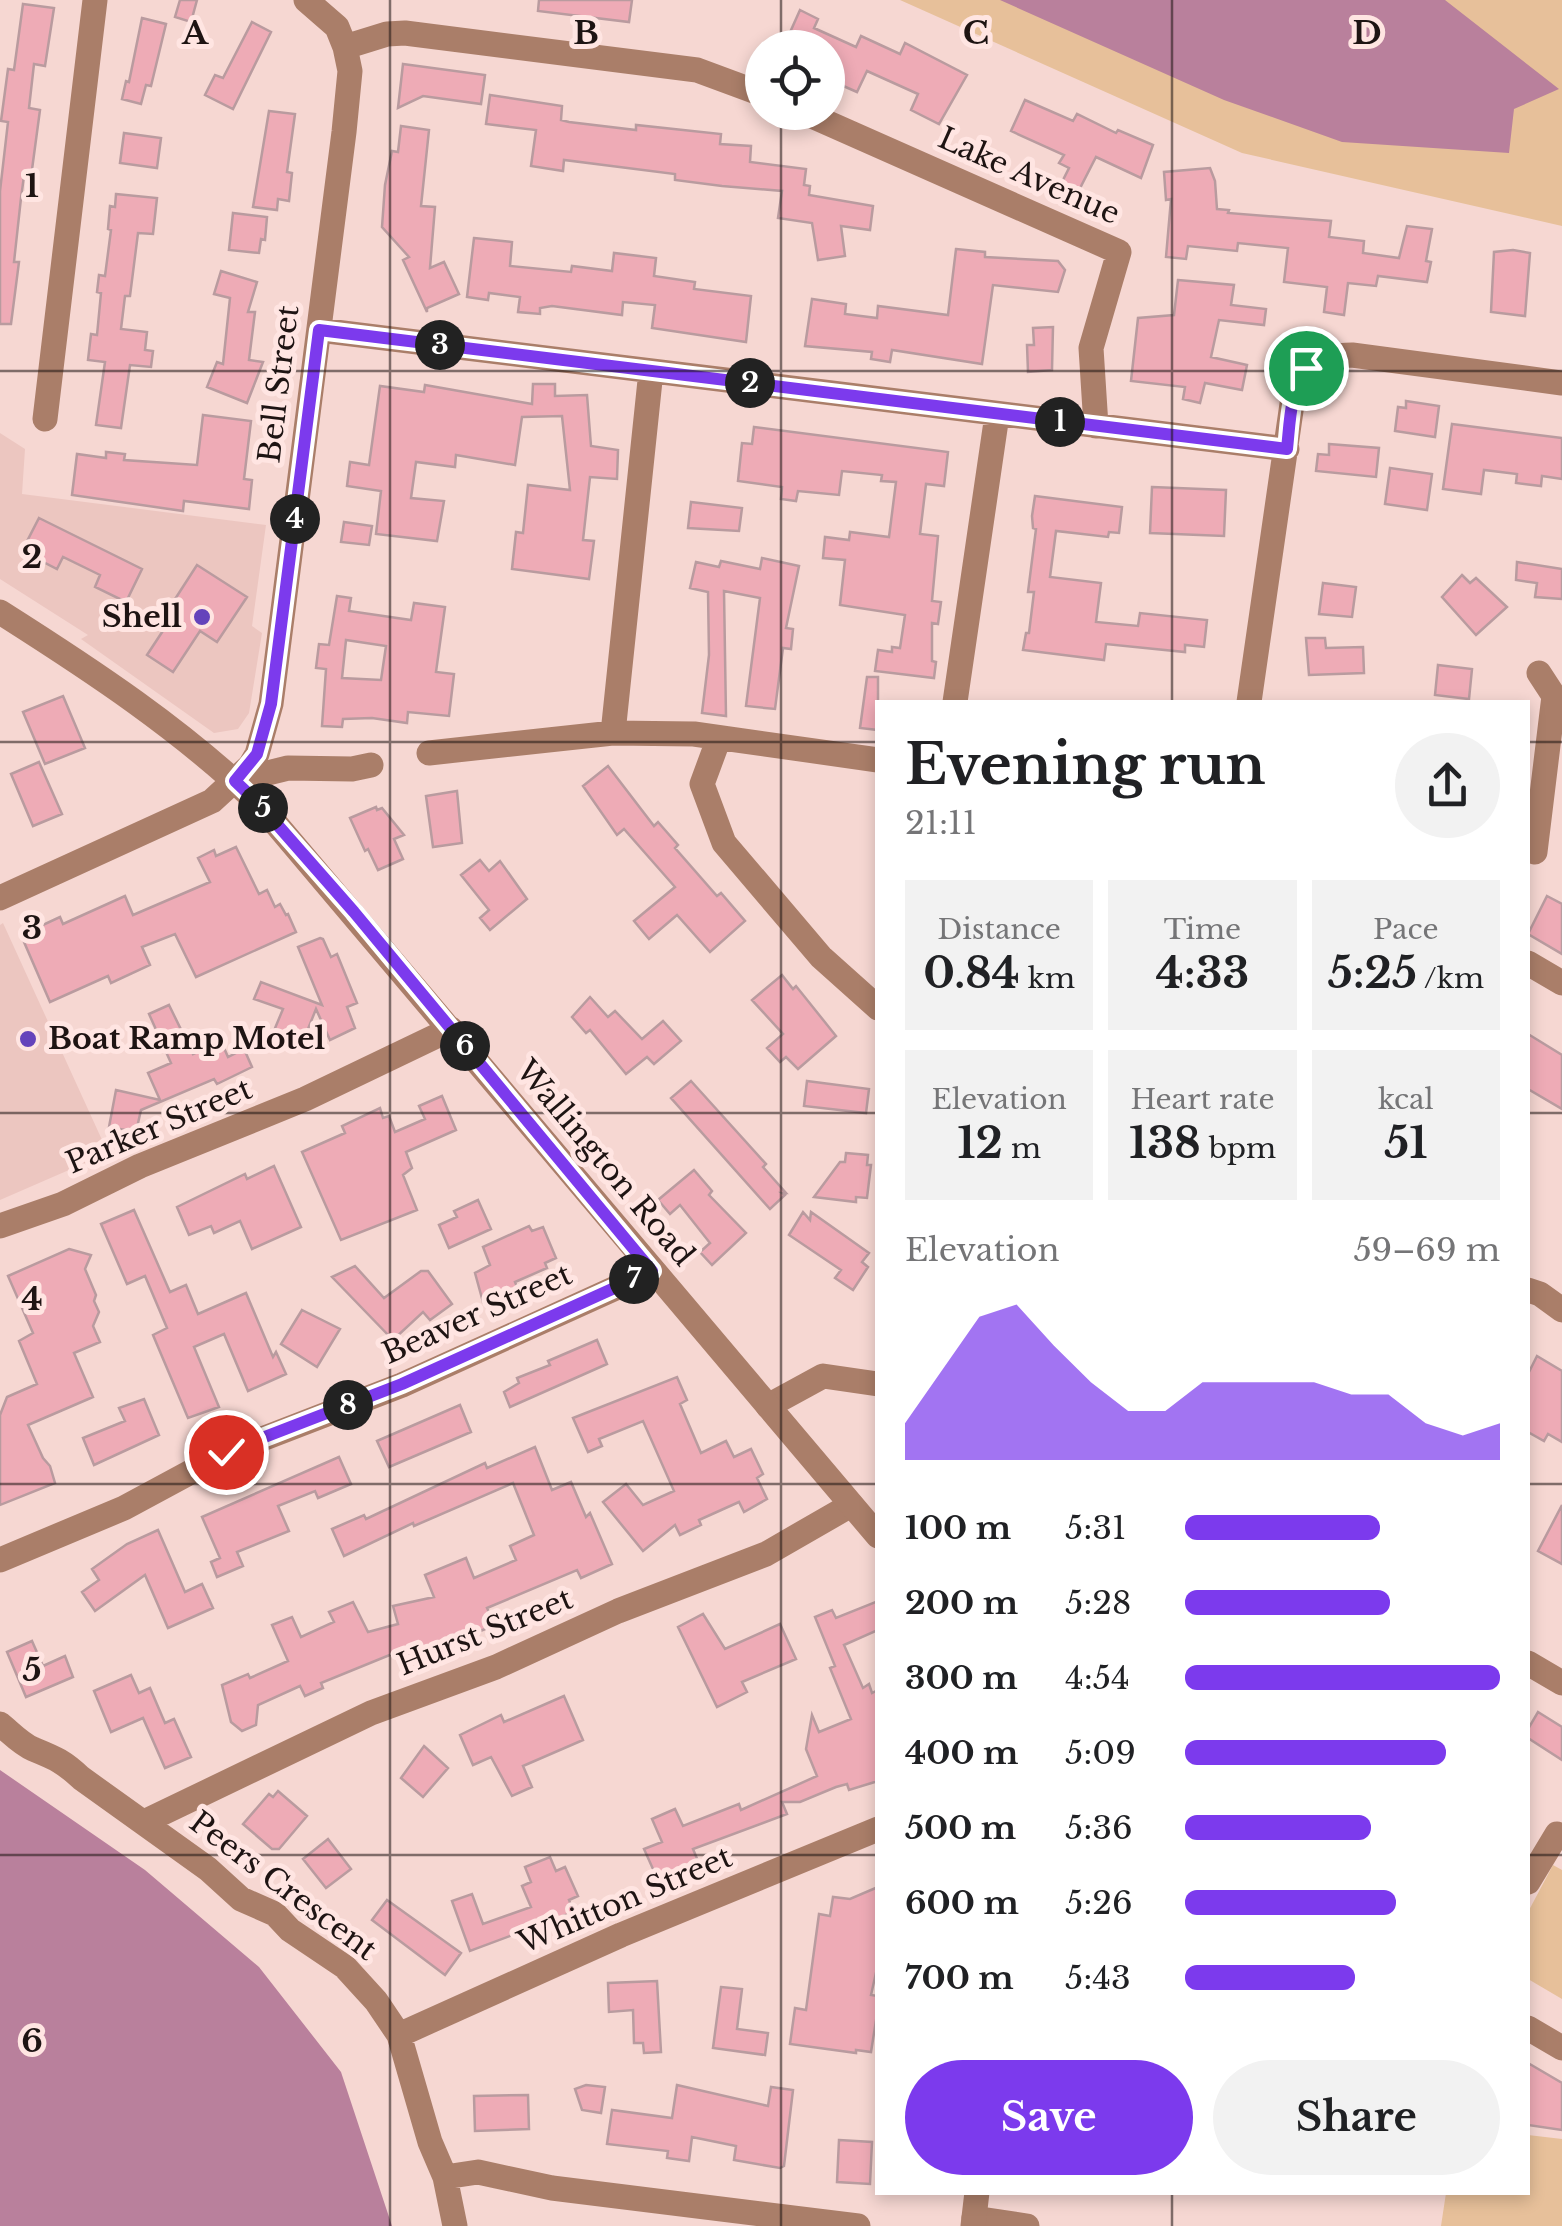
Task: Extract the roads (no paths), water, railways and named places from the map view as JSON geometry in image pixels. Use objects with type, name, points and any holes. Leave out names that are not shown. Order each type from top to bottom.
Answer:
[{"type":"street","points":[[45,419],[96,0]]},
{"type":"street","points":[[306,0],[337,27],[345,46],[405,33],[697,70],[745,88]]},
{"type":"street","name":"Bell Street","points":[[235,781],[257,754],[271,704],[349,88],[345,46]]},
{"type":"street","name":"Lake Avenue","points":[[844,130],[1119,252],[1090,348],[1096,426]]},
{"type":"street","points":[[319,330],[1287,449]]},
{"type":"street","points":[[1250,700],[1298,381],[1306,368],[1334,355],[1352,355],[1562,383]]},
{"type":"street","points":[[614,733],[651,371]]},
{"type":"street","points":[[955,700],[997,415]]},
{"type":"street","name":"Wallington Road","points":[[0,612],[154,714],[260,805],[875,1532]]},
{"type":"street","points":[[1539,673],[1554,696],[1532,852],[1562,855]]},
{"type":"street","points":[[429,753],[614,733],[719,738],[875,760]]},
{"type":"street","points":[[719,738],[702,784],[724,843],[821,957],[875,1005]]},
{"type":"street","points":[[0,898],[194,810],[212,801],[235,781],[288,768],[352,769],[371,765]]},
{"type":"street","points":[[1530,964],[1562,983]]},
{"type":"street","name":"Parker Street","points":[[0,1226],[63,1204],[140,1166],[305,1099],[451,1029]]},
{"type":"street","name":"Beaver Street","points":[[0,1560],[124,1508],[226,1452],[402,1384],[652,1271]]},
{"type":"street","points":[[1530,1291],[1562,1310]]},
{"type":"street","points":[[768,1406],[823,1376],[875,1384]]},
{"type":"street","name":"Hurst Street","points":[[144,1822],[370,1713],[496,1668],[618,1611],[766,1554],[852,1505]]},
{"type":"street","points":[[1530,1664],[1562,1684]]},
{"type":"street","name":"Peers Crescent","points":[[0,1724],[30,1748],[51,1754],[66,1764],[208,1869],[241,1899],[274,1914],[290,1930],[345,1967],[376,2000],[399,2034],[430,2142],[446,2177],[455,2226]]},
{"type":"street","name":"Whitton Street","points":[[399,2034],[621,1935],[875,1830]]},
{"type":"street","points":[[1530,1879],[1557,1834]]},
{"type":"street","points":[[1530,2029],[1562,2048]]},
{"type":"street","points":[[446,2177],[478,2172],[552,2188],[858,2226]]},
{"type":"street","points":[[977,2195],[973,2222],[1027,2226]]},
{"type":"place","name":"Shell","points":[[202,617]]},
{"type":"place","name":"Boat Ramp Motel","points":[[28,1039]]}]
